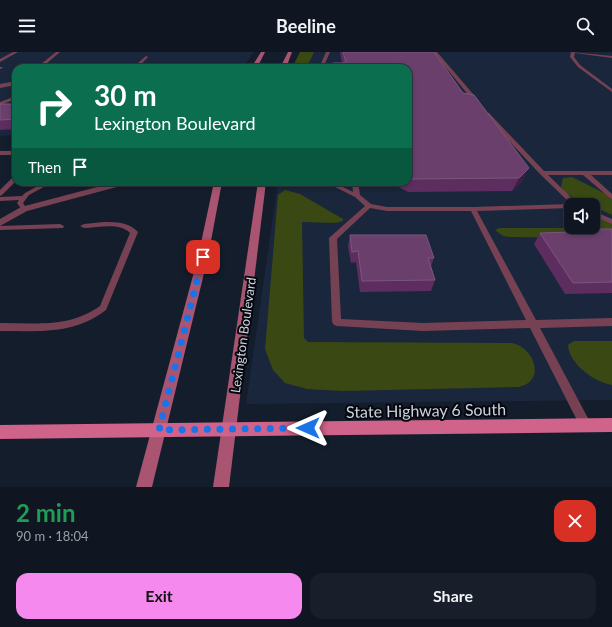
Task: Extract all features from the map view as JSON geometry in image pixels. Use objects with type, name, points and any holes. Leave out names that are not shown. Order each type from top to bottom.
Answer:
[{"type":"main road","points":[[256,64],[263,52]]},
{"type":"main road","points":[[285,64],[290,52]]},
{"type":"main road","points":[[144,487],[203,257],[217,186]]},
{"type":"main road","name":"Lexington Boulevard","points":[[222,487],[261,186]]},
{"type":"main road","name":"State Highway 6 South","points":[[0,432],[612,425]]},
{"type":"street","points":[[0,68],[4,66],[2,61],[16,52]]},
{"type":"street","points":[[0,79],[12,81]]},
{"type":"street","points":[[0,86],[12,83]]},
{"type":"street","points":[[0,223],[24,209],[110,186]]},
{"type":"lane","points":[[43,64],[58,52]]},
{"type":"lane","points":[[323,64],[328,52]]},
{"type":"lane","points":[[435,52],[454,76],[542,173],[569,198]]},
{"type":"lane","points":[[612,57],[573,52],[572,57],[579,66],[612,91]]},
{"type":"lane","points":[[140,64],[146,57]]},
{"type":"lane","points":[[0,104],[12,99]]},
{"type":"lane","points":[[0,104],[12,105]]},
{"type":"lane","points":[[0,153],[12,153]]},
{"type":"lane","points":[[542,173],[612,173]]},
{"type":"lane","points":[[585,173],[612,197]]},
{"type":"lane","points":[[0,194],[12,181]]},
{"type":"lane","points":[[24,209],[20,203],[27,194],[42,186]]},
{"type":"lane","points":[[336,186],[357,196],[369,206],[387,209],[473,209],[564,206]]},
{"type":"lane","points":[[356,186],[357,196]]},
{"type":"lane","points":[[0,199],[24,198]]},
{"type":"lane","points":[[369,206],[332,238],[337,322],[423,327],[612,322]]},
{"type":"lane","points":[[473,209],[586,426]]},
{"type":"lane","points":[[600,216],[612,222]]},
{"type":"lane","points":[[0,327],[73,325],[93,317],[103,308],[134,232],[131,228],[122,225],[84,226]]},
{"type":"lane","points":[[0,228],[60,226]]},
{"type":"shaded area","points":[[0,52],[254,52],[245,64],[12,64],[12,135],[0,136]]},
{"type":"shaded area","points":[[310,52],[612,52],[612,400],[246,404],[277,186],[412,186],[412,64],[300,64]]},
{"type":"green space","points":[[300,52],[314,52],[308,64],[294,64]]},
{"type":"green space","points":[[572,177],[612,197],[612,215],[600,209],[600,198],[576,198],[565,193],[561,187],[563,178]]},
{"type":"green space","points":[[285,190],[300,194],[343,219],[343,221],[336,223],[302,222],[304,338],[308,342],[512,343],[527,351],[534,365],[535,372],[533,378],[527,384],[519,387],[343,391],[307,389],[285,383],[273,370],[265,349],[278,195]]},
{"type":"green space","points":[[600,219],[612,224],[612,238],[509,237],[503,236],[495,230],[500,228],[564,228],[564,234],[600,234]]},
{"type":"green space","points":[[574,341],[612,341],[612,385],[590,376],[578,365],[569,352],[568,345]]},
{"type":"building","points":[[343,52],[434,52],[463,93],[474,95],[529,168],[519,178],[412,179],[412,64],[333,63],[346,63]]},
{"type":"building","points":[[0,104],[12,104],[12,119],[0,120]]},
{"type":"building","points":[[600,229],[612,229],[612,282],[573,283],[540,233],[600,234]]},
{"type":"building","points":[[350,235],[426,235],[434,258],[428,258],[435,280],[362,281],[358,251],[352,252]]},
{"type":"route","points":[[203,257],[159,430],[308,428]]}]
